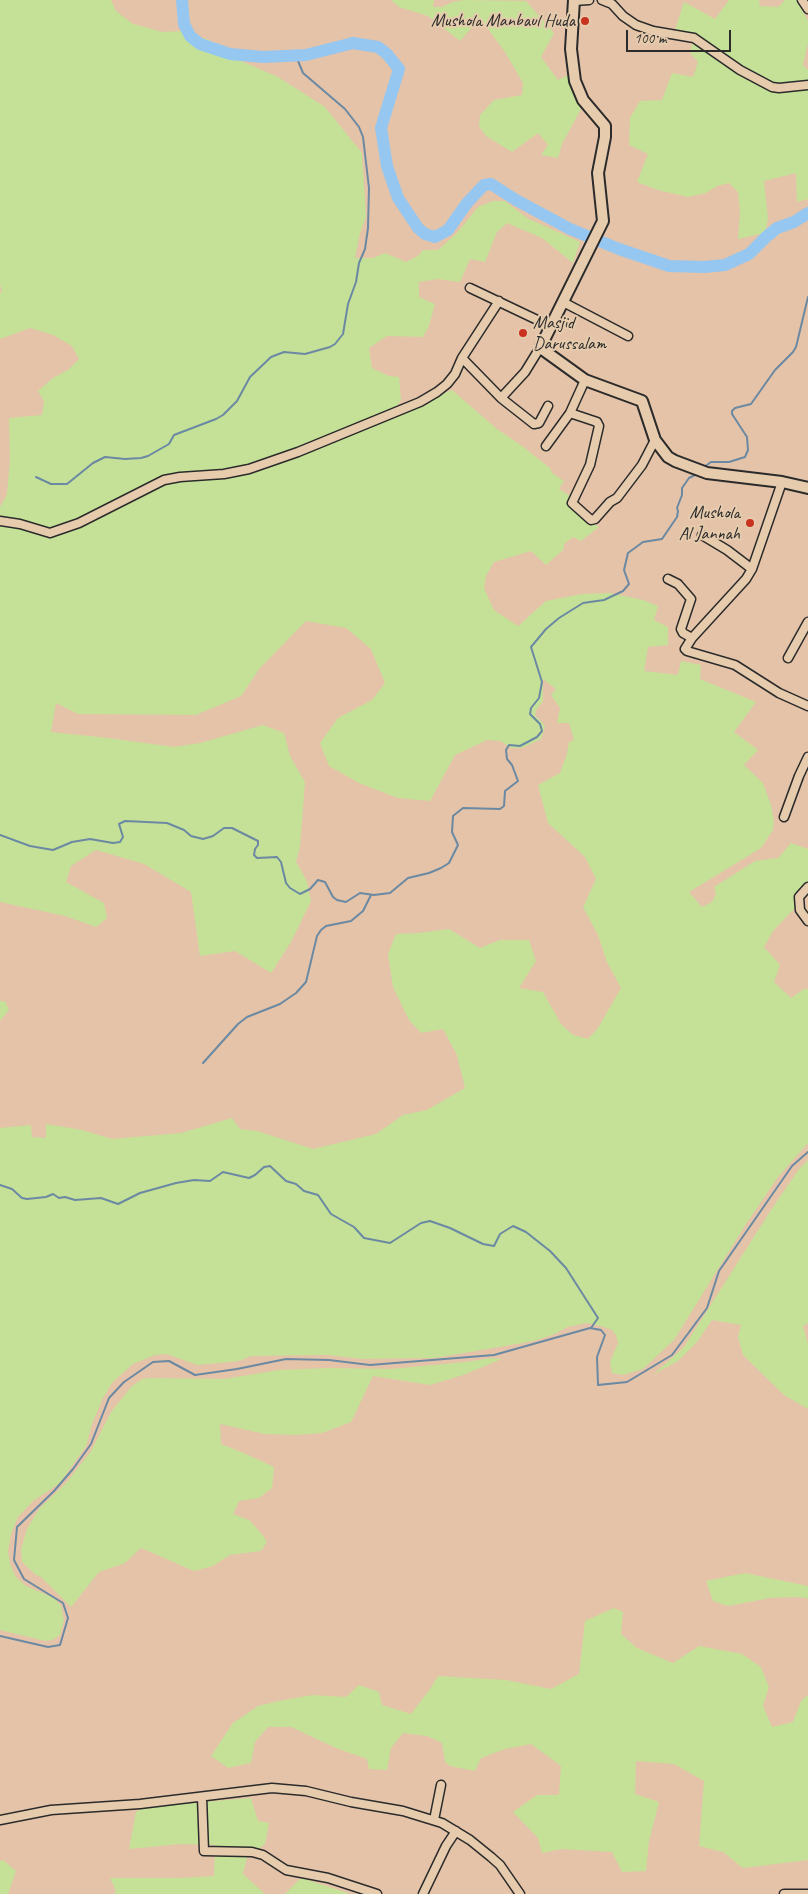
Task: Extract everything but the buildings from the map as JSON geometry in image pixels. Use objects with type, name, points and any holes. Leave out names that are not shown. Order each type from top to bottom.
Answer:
[{"type":"street","points":[[501,398],[524,372],[552,327],[599,229],[603,216],[598,173],[605,137],[605,126],[584,100],[575,81],[571,49],[574,0],[589,0]]},
{"type":"street","points":[[602,0],[614,2],[623,16],[636,25],[653,31],[694,38],[740,70],[772,86],[779,88],[808,85]]},
{"type":"street","points":[[802,0],[808,9]]},
{"type":"street","points":[[470,288],[552,327]]},
{"type":"street","points":[[0,521],[50,532],[79,522],[164,480],[224,474],[250,469],[298,452],[420,402],[438,392],[455,374],[462,358],[499,301]]},
{"type":"street","points":[[563,302],[628,336]]},
{"type":"street","points":[[541,346],[543,351],[585,380],[642,401],[655,440],[671,459],[702,472],[782,482],[808,488]]},
{"type":"street","points":[[462,358],[501,398],[536,424],[548,406]]},
{"type":"street","points":[[546,446],[570,413],[585,380]]},
{"type":"street","points":[[570,413],[597,422],[599,426],[590,465],[572,503],[591,520],[595,519],[610,502],[617,498],[642,465],[655,440]]},
{"type":"street","points":[[782,482],[752,569],[746,579],[692,638],[685,649],[735,665],[779,693],[808,706]]},
{"type":"street","points":[[702,536],[727,550],[752,569]]},
{"type":"street","points":[[668,579],[678,584],[691,599],[681,629],[683,633],[692,638]]},
{"type":"street","points":[[788,658],[808,622]]},
{"type":"street","points":[[784,817],[808,757]]},
{"type":"street","points":[[808,887],[800,894],[799,900],[801,913],[808,921]]},
{"type":"street","points":[[434,1820],[441,1785]]},
{"type":"street","points":[[0,1820],[51,1810],[116,1806],[272,1788],[289,1788],[403,1811],[434,1820],[456,1831],[482,1849],[500,1865],[520,1894]]},
{"type":"street","points":[[202,1797],[204,1852],[252,1852],[263,1855],[286,1870],[328,1878],[377,1894]]},
{"type":"street","points":[[423,1894],[446,1846],[456,1831]]},
{"type":"street","points":[[784,1894],[808,1894]]},
{"type":"green space","points":[[0,0],[111,0],[116,11],[133,24],[163,32],[183,31],[209,40],[234,58],[278,77],[325,107],[362,153],[366,217],[360,233],[355,258],[373,258],[385,253],[406,262],[418,256],[423,250],[438,250],[457,233],[478,207],[493,201],[505,201],[527,218],[580,242],[573,263],[542,238],[507,223],[497,232],[485,262],[470,259],[460,282],[437,279],[419,282],[419,297],[435,304],[429,326],[423,337],[387,336],[369,348],[372,368],[389,376],[399,377],[401,400],[397,406],[401,412],[452,390],[497,429],[522,446],[564,481],[559,489],[572,497],[568,505],[599,527],[581,541],[573,537],[564,544],[564,549],[546,565],[531,551],[494,562],[486,576],[484,588],[494,610],[518,626],[546,601],[582,594],[610,593],[643,600],[658,606],[654,620],[668,627],[668,645],[648,647],[644,671],[678,675],[681,661],[701,665],[700,679],[756,702],[734,732],[758,750],[744,765],[763,783],[771,805],[774,821],[773,830],[761,848],[689,892],[702,907],[712,902],[716,894],[714,887],[755,861],[778,858],[791,843],[808,849],[808,882],[799,890],[795,908],[773,931],[764,947],[780,965],[774,982],[791,998],[804,989],[808,989],[808,1143],[778,1177],[746,1224],[674,1340],[643,1369],[623,1375],[612,1373],[610,1362],[618,1343],[616,1335],[612,1330],[587,1323],[567,1327],[555,1334],[534,1341],[435,1358],[363,1359],[328,1355],[251,1356],[239,1361],[197,1365],[167,1354],[155,1355],[133,1364],[112,1383],[103,1398],[92,1424],[86,1446],[60,1483],[33,1501],[18,1517],[11,1534],[8,1551],[10,1564],[16,1577],[26,1586],[54,1598],[61,1606],[64,1620],[60,1635],[52,1640],[45,1641],[0,1630],[0,1128],[31,1125],[32,1137],[46,1138],[46,1124],[82,1130],[112,1139],[181,1133],[232,1118],[240,1129],[257,1131],[313,1149],[376,1134],[403,1115],[427,1110],[465,1088],[457,1055],[443,1029],[421,1033],[409,1020],[393,987],[388,954],[396,934],[449,929],[480,948],[500,940],[529,940],[536,961],[519,988],[543,992],[561,1024],[573,1035],[588,1039],[598,1028],[621,988],[607,962],[598,935],[583,907],[596,879],[585,857],[548,823],[538,785],[560,773],[569,742],[574,740],[569,723],[557,723],[560,708],[551,695],[556,689],[543,679],[543,701],[536,710],[535,716],[545,727],[541,739],[522,748],[511,748],[501,741],[487,740],[455,755],[430,801],[398,798],[359,783],[329,766],[320,743],[338,718],[372,700],[385,683],[371,649],[346,628],[306,621],[260,668],[241,696],[196,715],[78,714],[56,703],[51,732],[174,747],[200,743],[263,725],[284,733],[290,756],[305,782],[300,847],[296,862],[307,881],[311,901],[291,942],[271,973],[235,951],[200,956],[191,892],[144,864],[96,850],[71,866],[66,882],[104,903],[107,918],[96,927],[65,916],[0,902],[0,507],[7,494],[10,460],[9,418],[42,415],[44,401],[38,391],[53,378],[68,370],[79,359],[72,346],[53,335],[30,328],[0,339],[0,293],[2,292],[0,284]]},
{"type":"green space","points":[[391,0],[434,0],[433,7],[442,7],[452,2],[464,0],[526,1],[554,33],[541,57],[558,80],[568,75],[581,109],[562,144],[558,158],[541,155],[548,145],[538,133],[512,152],[486,136],[479,126],[480,115],[494,100],[522,95],[523,83],[505,52],[480,18],[460,41],[428,16],[399,7]]},
{"type":"green space","points":[[729,0],[759,0],[760,6],[778,7],[785,0],[797,0],[808,21],[808,43],[803,65],[808,70],[808,199],[797,202],[796,173],[764,181],[768,219],[765,233],[738,239],[740,213],[738,192],[729,183],[717,186],[706,193],[688,197],[658,190],[637,182],[648,154],[629,145],[630,118],[640,101],[662,100],[672,73],[693,77],[698,62],[690,53],[695,33],[675,30],[684,2],[715,19]]},
{"type":"green space","points":[[0,1001],[5,1001],[9,1010],[0,1021]]},
{"type":"green space","points":[[808,1160],[808,1323],[803,1326],[808,1344],[808,1409],[784,1395],[743,1355],[738,1337],[741,1325],[712,1320],[697,1342],[678,1361],[653,1375],[684,1347],[771,1210],[799,1169]]},
{"type":"green space","points":[[492,1358],[502,1359],[463,1375],[430,1385],[373,1376],[351,1422],[322,1433],[297,1435],[265,1434],[220,1424],[221,1444],[274,1467],[272,1488],[259,1498],[239,1501],[233,1514],[249,1520],[261,1533],[267,1542],[261,1551],[230,1555],[213,1566],[194,1571],[141,1548],[125,1563],[99,1572],[71,1607],[41,1577],[36,1575],[22,1562],[21,1550],[27,1529],[39,1509],[67,1482],[91,1451],[111,1412],[131,1387],[142,1379],[224,1379],[279,1370],[328,1368],[390,1369]]},
{"type":"green space","points":[[745,1573],[808,1586],[808,1601],[807,1598],[770,1598],[728,1606],[713,1601],[706,1581]]},
{"type":"green space","points":[[614,1608],[623,1612],[621,1634],[637,1648],[673,1663],[699,1646],[742,1654],[761,1667],[769,1687],[763,1706],[772,1727],[793,1722],[801,1701],[808,1695],[808,1860],[743,1868],[723,1852],[699,1846],[704,1781],[674,1764],[636,1761],[635,1794],[659,1802],[649,1841],[646,1871],[622,1872],[612,1852],[561,1849],[542,1853],[538,1838],[513,1812],[537,1795],[559,1795],[561,1766],[531,1744],[505,1749],[481,1758],[475,1771],[450,1766],[445,1762],[442,1743],[427,1736],[403,1733],[391,1748],[387,1770],[369,1769],[367,1759],[336,1748],[291,1727],[268,1727],[255,1742],[251,1763],[228,1768],[211,1756],[233,1723],[258,1706],[312,1695],[346,1697],[359,1685],[379,1692],[382,1705],[411,1714],[438,1676],[506,1680],[551,1689],[579,1674],[585,1621]]},
{"type":"green space","points":[[251,1798],[258,1821],[269,1823],[265,1844],[247,1858],[243,1874],[265,1894],[114,1894],[116,1891],[110,1878],[214,1876],[215,1845],[181,1844],[129,1849],[136,1812],[144,1807]]},
{"type":"green space","points":[[3,1860],[16,1871],[8,1894],[0,1894],[0,1861]]},
{"type":"green space","points":[[301,1878],[348,1893],[348,1894],[285,1894]]},
{"type":"waterway","points":[[182,0],[184,24],[190,36],[200,44],[230,54],[263,57],[306,55],[353,43],[378,47],[387,54],[399,69],[381,128],[387,166],[398,198],[418,228],[425,234],[435,237],[448,230],[467,203],[484,185],[491,184],[516,200],[570,229],[619,249],[669,266],[704,267],[725,265],[749,254],[777,228],[794,222],[808,213]]},
{"type":"waterway","points":[[36,477],[51,484],[67,484],[93,463],[105,457],[125,459],[148,456],[169,444],[174,435],[223,415],[237,401],[250,377],[271,357],[284,352],[305,354],[330,347],[343,334],[348,304],[356,282],[359,263],[365,249],[368,228],[369,188],[363,137],[359,127],[345,109],[303,73],[296,56]]},
{"type":"waterway","points":[[704,467],[711,462],[729,462],[745,457],[748,450],[747,437],[732,411],[735,408],[751,404],[775,370],[793,352],[796,347],[808,297]]},
{"type":"waterway","points":[[0,835],[30,846],[53,850],[72,842],[90,839],[113,843],[120,842],[123,837],[119,824],[125,821],[167,823],[184,830],[191,836],[203,839],[213,836],[224,828],[232,828],[258,841],[254,855],[257,858],[277,857],[281,862],[286,883],[290,888],[300,894],[310,889],[318,880],[325,882],[333,897],[346,902],[360,893],[374,895],[390,893],[408,878],[441,868],[449,863],[458,845],[452,832],[453,816],[463,808],[500,809],[504,806],[505,791],[518,781],[512,765],[507,759],[506,750],[509,745],[520,746],[537,737],[542,731],[540,724],[530,714],[531,708],[539,698],[542,682],[531,647],[546,629],[559,618],[583,603],[604,600],[623,591],[629,584],[624,570],[628,553],[643,542],[662,539],[677,517],[677,508],[682,495],[682,488],[689,478],[697,474]]},
{"type":"waterway","points":[[203,1063],[238,1024],[247,1017],[280,1004],[296,993],[306,982],[317,936],[321,930],[326,926],[351,921],[363,911],[371,895]]},
{"type":"waterway","points":[[0,1636],[48,1647],[60,1645],[68,1618],[63,1603],[24,1579],[14,1560],[17,1527],[54,1491],[91,1444],[109,1398],[124,1382],[153,1362],[169,1361],[195,1375],[286,1359],[329,1360],[370,1365],[494,1355],[590,1328],[601,1330],[605,1335],[597,1357],[598,1385],[627,1382],[672,1355],[707,1308],[719,1271],[792,1166],[808,1152]]},
{"type":"waterway","points":[[0,1185],[12,1189],[22,1198],[27,1199],[46,1197],[53,1194],[59,1198],[65,1197],[75,1200],[101,1198],[118,1204],[140,1193],[176,1183],[194,1180],[210,1181],[223,1172],[249,1178],[264,1167],[270,1166],[286,1181],[296,1184],[304,1191],[318,1195],[331,1214],[354,1227],[364,1238],[390,1243],[421,1223],[430,1221],[450,1228],[483,1244],[494,1246],[500,1234],[513,1226],[526,1232],[550,1251],[566,1268],[598,1318],[591,1328]]},
{"type":"place","name":"Mushola Manbaul Huda","points":[[585,21]]},
{"type":"place","name":"Masjid Darussalam","points":[[523,333]]},
{"type":"place","name":"Mushola Al Jannah","points":[[750,523]]}]
